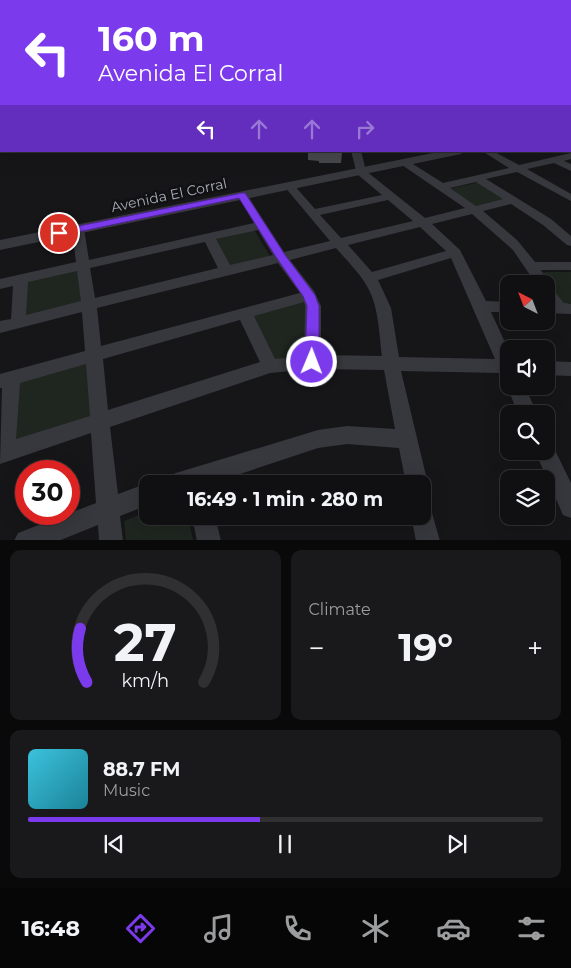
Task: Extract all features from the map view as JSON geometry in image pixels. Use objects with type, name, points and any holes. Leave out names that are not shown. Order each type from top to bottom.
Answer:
[{"type":"street","points":[[356,152],[361,172],[423,222],[455,253],[500,350]]},
{"type":"street","name":"Avenida El Corral","points":[[0,245],[456,152]]},
{"type":"street","points":[[488,152],[571,198]]},
{"type":"street","points":[[441,187],[571,156]]},
{"type":"street","points":[[555,160],[571,168]]},
{"type":"street","points":[[405,163],[472,210],[514,244],[537,275]]},
{"type":"street","points":[[477,178],[546,222],[571,242]]},
{"type":"street","points":[[289,186],[369,278],[375,286],[384,306],[391,363],[415,475]]},
{"type":"street","points":[[242,195],[281,257],[309,295],[313,306],[312,362]]},
{"type":"street","points":[[313,214],[392,196]]},
{"type":"street","points":[[0,327],[513,200]]},
{"type":"street","points":[[0,284],[262,225]]},
{"type":"street","points":[[78,229],[89,305],[111,540]]},
{"type":"street","points":[[209,237],[226,271]]},
{"type":"street","points":[[369,278],[455,253]]},
{"type":"street","points":[[531,266],[571,266]]},
{"type":"street","points":[[18,323],[21,279]]},
{"type":"street","points":[[309,295],[6,379],[2,454],[100,420],[270,366],[312,362],[500,367]]},
{"type":"street","points":[[480,306],[500,307]]},
{"type":"street","points":[[245,313],[270,366]]},
{"type":"street","points":[[555,368],[571,369]]},
{"type":"street","points":[[210,475],[318,438],[347,435],[408,439]]},
{"type":"street","points":[[549,460],[571,507]]},
{"type":"street","points":[[26,540],[139,497]]},
{"type":"street","points":[[205,525],[209,540]]},
{"type":"street","points":[[424,525],[427,540]]},
{"type":"shaded area","points":[[481,182],[508,198],[472,207],[448,189]]},
{"type":"shaded area","points":[[254,230],[270,256],[230,267],[215,239]]},
{"type":"shaded area","points":[[81,268],[85,303],[22,320],[25,280]]},
{"type":"shaded area","points":[[539,272],[571,272],[571,306],[562,306],[555,296],[555,275],[541,275]]},
{"type":"shaded area","points":[[306,298],[307,357],[274,361],[251,314]]},
{"type":"shaded area","points":[[89,359],[96,418],[12,446],[17,380]]},
{"type":"shaded area","points":[[139,515],[139,525],[190,525],[193,540],[126,540],[124,521]]},
{"type":"route","points":[[59,233],[242,195],[281,257],[309,295],[313,306],[312,362]]}]
